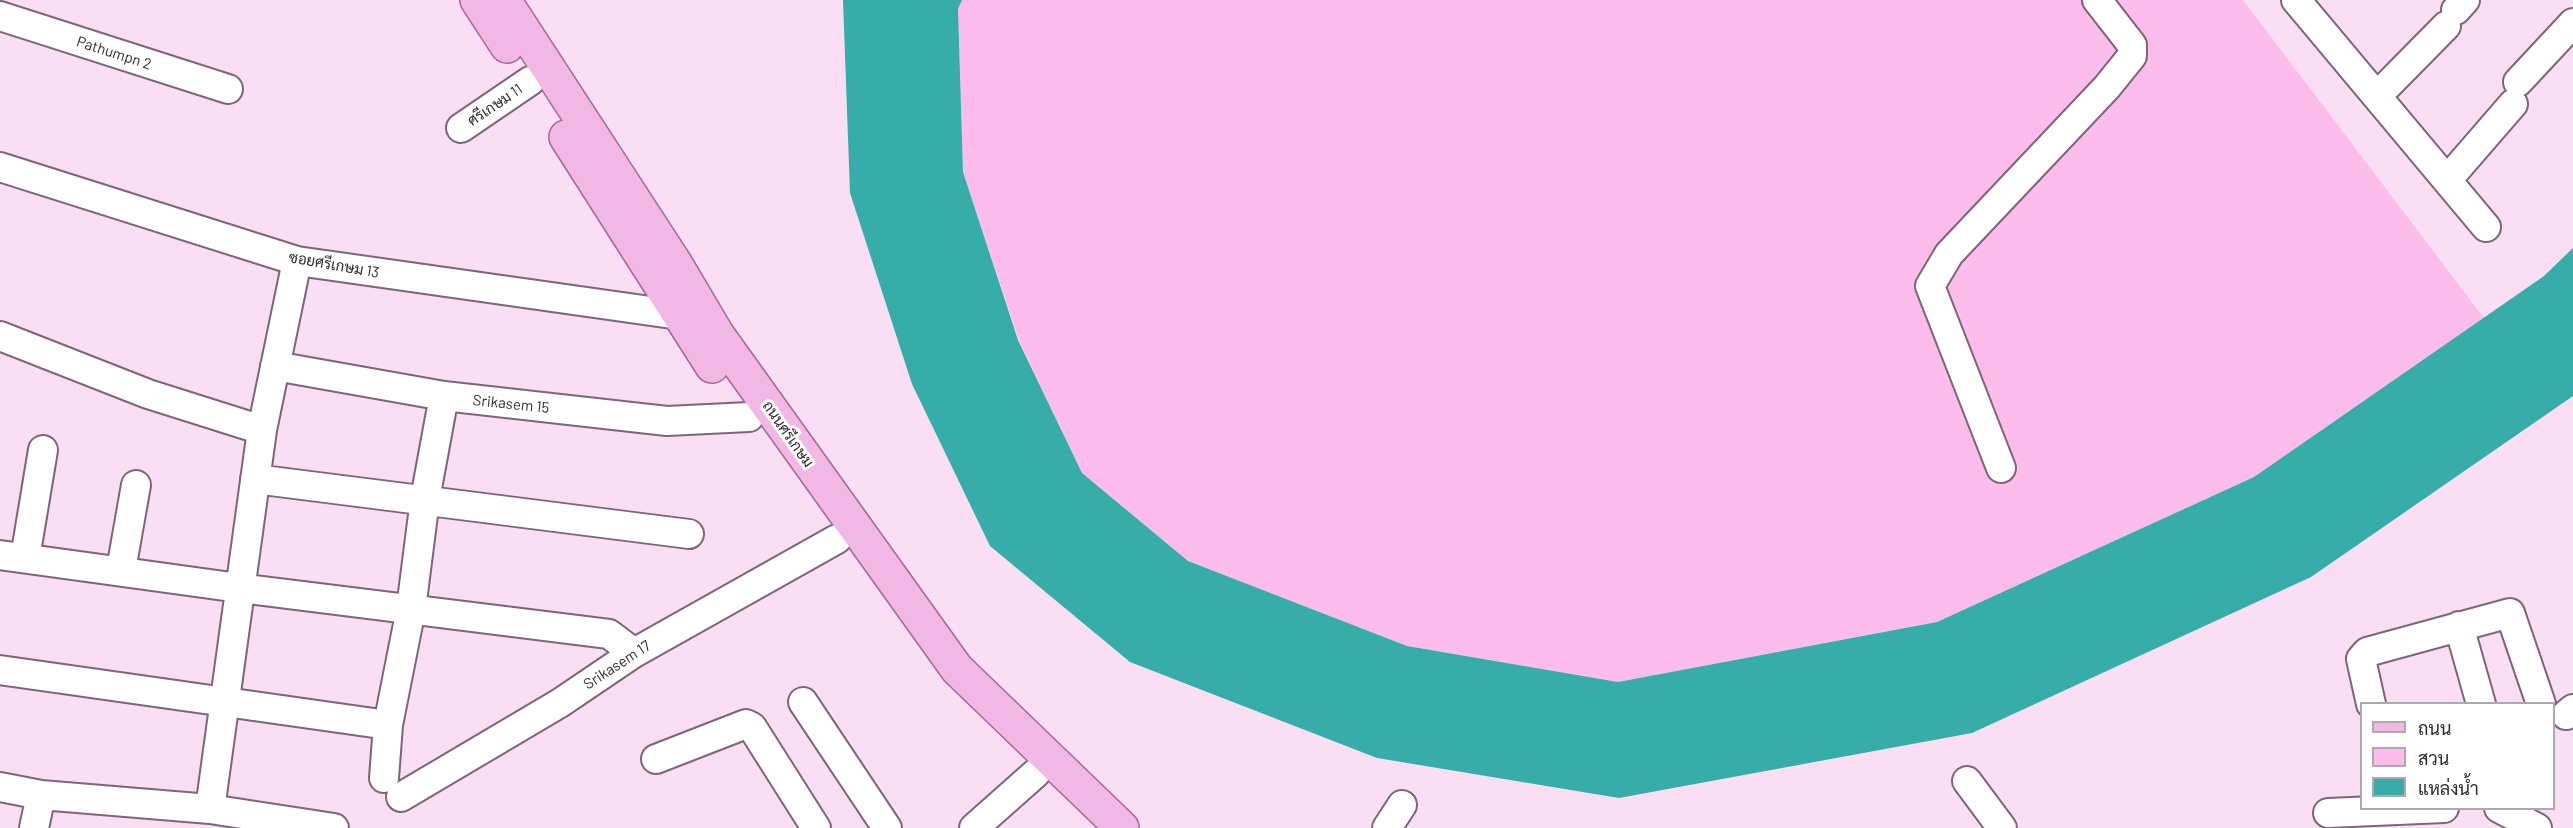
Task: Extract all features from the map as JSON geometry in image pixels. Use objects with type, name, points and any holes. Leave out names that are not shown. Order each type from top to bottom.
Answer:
[{"type":"main road","name":"ถนนศรีเกษม","points":[[477,0],[678,315],[940,684],[973,700],[1122,828]]},
{"type":"main road","name":"ถนนศรีเกษม","points":[[504,0],[675,263],[717,334],[957,669],[973,700],[1036,773],[1090,828]]},
{"type":"street","points":[[2001,468],[1930,286],[1949,254],[2107,87],[2132,56],[2132,45],[2097,0]]},
{"type":"street","points":[[2305,3],[2377,96],[2486,227]]},
{"type":"street","points":[[2377,96],[2456,12]]},
{"type":"street","name":"Pathumpn 2","points":[[0,16],[228,89]]},
{"type":"street","points":[[2448,179],[2573,23]]},
{"type":"street","name":"ศรีเกษม 11","points":[[461,128],[530,81]]},
{"type":"street","name":"ซอยศรีเกษม 13","points":[[0,167],[297,261],[678,315]]},
{"type":"street","points":[[210,809],[262,429],[297,261]]},
{"type":"street","points":[[0,336],[148,394],[262,429]]},
{"type":"street","name":"Srikasem 15","points":[[275,366],[444,396],[667,421],[749,417]]},
{"type":"street","points":[[0,670],[388,724],[411,609],[425,500],[444,396]]},
{"type":"street","points":[[44,450],[12,557],[609,634],[634,653]]},
{"type":"street","points":[[255,479],[689,534]]},
{"type":"street","points":[[121,570],[136,485]]},
{"type":"street","name":"Srikasem 17","points":[[388,724],[393,788],[560,703],[634,653],[837,539]]},
{"type":"street","points":[[2371,702],[2361,659],[2367,652],[2510,613],[2560,709]]},
{"type":"street","points":[[2459,626],[2480,702]]},
{"type":"street","points":[[803,702],[887,828]]},
{"type":"street","points":[[656,759],[746,724],[752,727],[816,828]]},
{"type":"street","points":[[974,828],[1036,773]]},
{"type":"street","points":[[1967,781],[2002,828]]},
{"type":"street","points":[[0,787],[41,795],[210,809],[334,828]]},
{"type":"street","points":[[34,828],[41,795]]},
{"type":"street","points":[[2328,813],[2398,810]]},
{"type":"street","points":[[2503,810],[2537,828]]},
{"type":"green space","points":[[962,0],[2243,0],[2484,318],[2254,477],[1937,622],[1618,682],[1407,646],[1188,561],[1082,473],[1019,340],[963,172],[958,9]]},
{"type":"water","points":[[843,0],[962,0],[958,9],[963,172],[1018,340],[1082,473],[1188,561],[1407,646],[1618,682],[1937,622],[2254,477],[2544,276],[2573,248],[2573,396],[2311,577],[1972,733],[1619,798],[1377,758],[1130,662],[990,546],[912,384],[850,193]]}]
